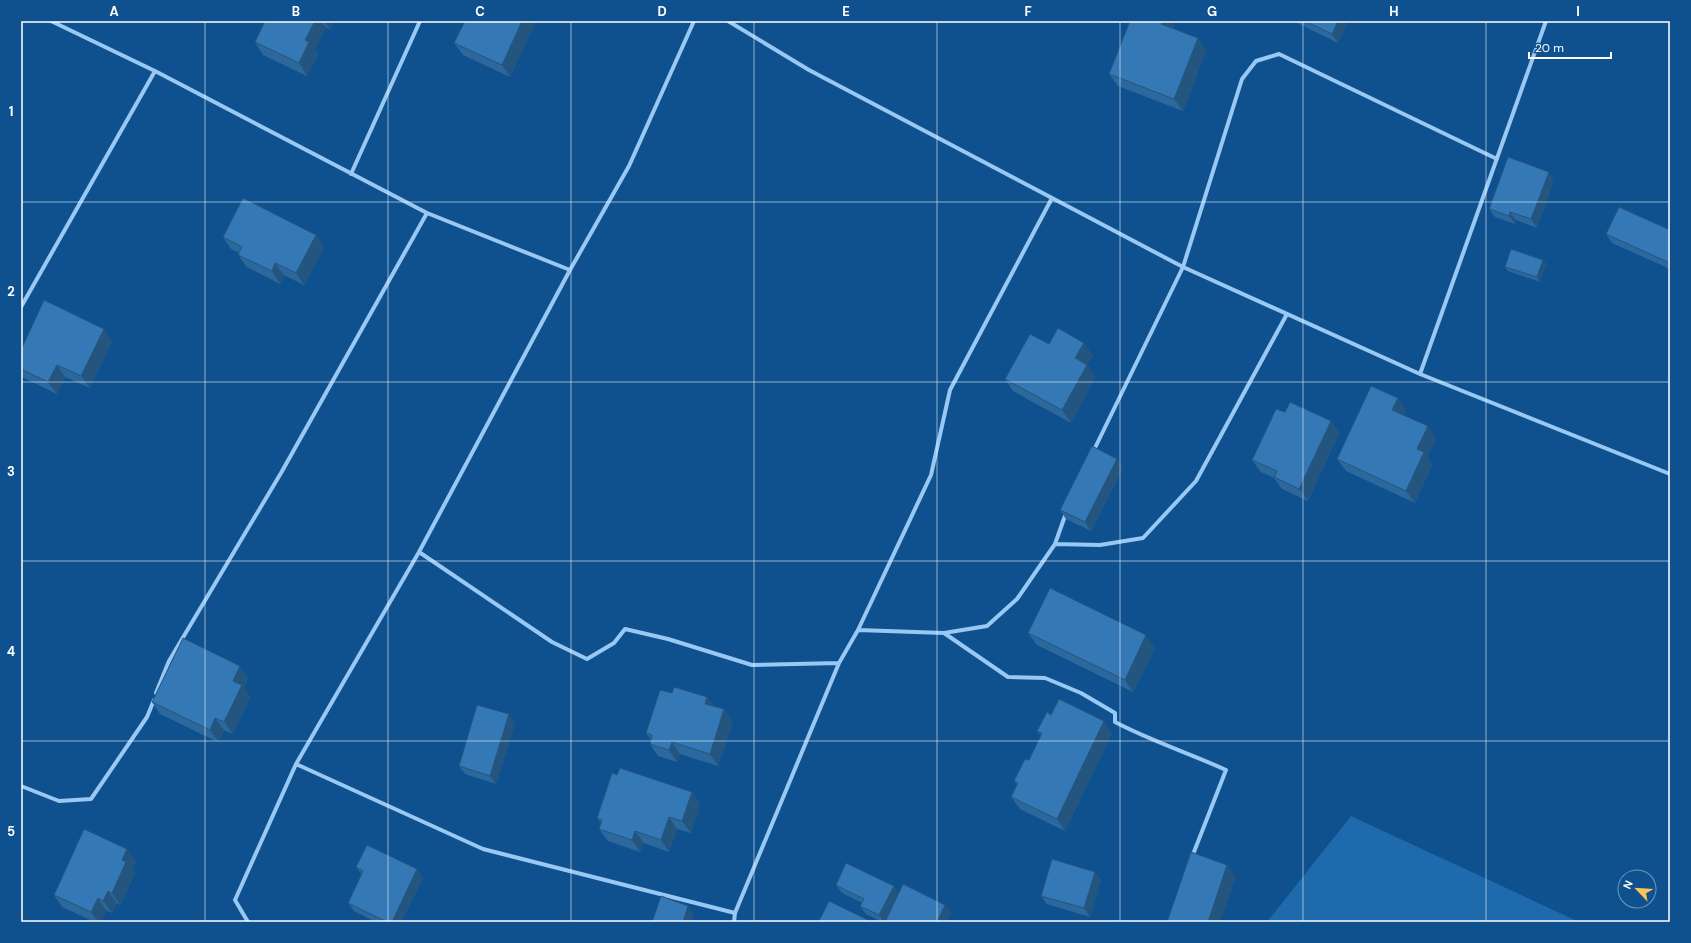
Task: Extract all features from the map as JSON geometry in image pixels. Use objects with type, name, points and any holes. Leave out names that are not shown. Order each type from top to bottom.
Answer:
[{"type":"street","points":[[51,21],[155,71],[427,213],[570,270]]},
{"type":"street","points":[[350,174],[420,21]]},
{"type":"street","points":[[248,922],[235,900],[296,764],[419,552],[570,270],[629,166],[694,21]]},
{"type":"street","points":[[728,21],[809,70],[1183,267],[1420,374],[1670,474]]},
{"type":"street","points":[[1420,374],[1546,21]]},
{"type":"street","points":[[1092,453],[1183,267],[1242,79],[1256,61],[1279,54],[1497,159]]},
{"type":"street","points":[[21,307],[155,71]]},
{"type":"street","points":[[734,922],[735,913],[838,663],[858,630],[931,475],[950,390],[1052,198]]},
{"type":"street","points":[[21,786],[59,801],[91,799],[147,717],[169,661],[281,473],[427,213]]},
{"type":"street","points":[[1055,544],[1100,545],[1143,538],[1196,481],[1287,314]]},
{"type":"street","points":[[858,630],[944,633],[987,626],[1017,599],[1055,544],[1067,510]]},
{"type":"street","points":[[419,552],[552,642],[587,659],[614,642],[625,629],[668,639],[752,665],[838,663]]},
{"type":"street","points":[[944,633],[1008,677],[1045,678],[1081,693],[1114,714],[1115,722],[1129,730],[1194,755],[1226,770],[1189,865]]},
{"type":"street","points":[[296,764],[483,849],[735,913]]},
{"type":"shaded area","points":[[1351,816],[1579,922],[1267,922]]},
{"type":"building","points":[[265,21],[315,21],[305,40],[309,42],[299,63],[255,42]]},
{"type":"building","points":[[465,21],[522,21],[502,65],[454,43]]},
{"type":"building","points":[[1130,21],[1163,21],[1161,24],[1198,38],[1174,99],[1109,74]]},
{"type":"building","points":[[1305,21],[1338,21],[1332,34]]},
{"type":"building","points":[[1508,157],[1549,172],[1531,219],[1510,212],[1509,216],[1489,209]]},
{"type":"building","points":[[243,198],[316,235],[296,273],[275,263],[272,271],[238,255],[242,247],[223,237]]},
{"type":"building","points":[[1619,207],[1670,230],[1670,263],[1606,234]]},
{"type":"building","points":[[1511,249],[1543,260],[1537,277],[1505,267]]},
{"type":"building","points":[[44,300],[104,329],[81,376],[57,365],[48,382],[21,369],[21,350]]},
{"type":"building","points":[[1058,328],[1084,343],[1075,358],[1087,365],[1062,410],[1005,379],[1030,334],[1049,344]]},
{"type":"building","points":[[1371,386],[1398,398],[1392,410],[1428,426],[1417,449],[1424,452],[1406,491],[1337,459]]},
{"type":"building","points":[[1290,402],[1331,421],[1299,489],[1274,477],[1277,471],[1252,460],[1276,409],[1285,412]]},
{"type":"building","points":[[1092,446],[1117,459],[1085,522],[1060,510]]},
{"type":"building","points":[[1050,588],[1146,635],[1125,680],[1028,633]]},
{"type":"building","points":[[183,638],[240,666],[233,681],[242,685],[224,722],[215,718],[210,730],[152,702]]},
{"type":"building","points":[[674,687],[707,697],[705,704],[724,709],[710,754],[672,742],[669,750],[650,744],[652,735],[646,733],[660,690],[672,693]]},
{"type":"building","points":[[1059,699],[1104,721],[1057,819],[1011,797],[1018,783],[1014,781],[1025,759],[1029,760],[1042,733],[1037,731],[1047,712],[1051,715]]},
{"type":"building","points":[[477,705],[509,714],[490,776],[459,766]]},
{"type":"building","points":[[620,768],[692,792],[682,821],[669,817],[661,840],[635,831],[632,840],[599,829],[602,820],[597,818],[612,773],[617,775]]},
{"type":"building","points":[[84,829],[127,849],[122,860],[126,862],[112,893],[108,891],[103,901],[98,898],[91,912],[54,895]]},
{"type":"building","points":[[367,845],[417,869],[392,922],[387,922],[348,903],[363,871],[356,867]]},
{"type":"building","points":[[1191,852],[1227,865],[1208,922],[1167,922]]},
{"type":"building","points":[[1052,859],[1095,872],[1084,908],[1041,896]]},
{"type":"building","points":[[846,863],[894,886],[879,915],[860,906],[864,899],[836,885]]},
{"type":"building","points":[[903,884],[945,905],[937,922],[885,922]]},
{"type":"building","points":[[661,896],[688,906],[683,922],[652,922]]},
{"type":"building","points":[[829,901],[872,922],[821,922],[819,921]]}]
